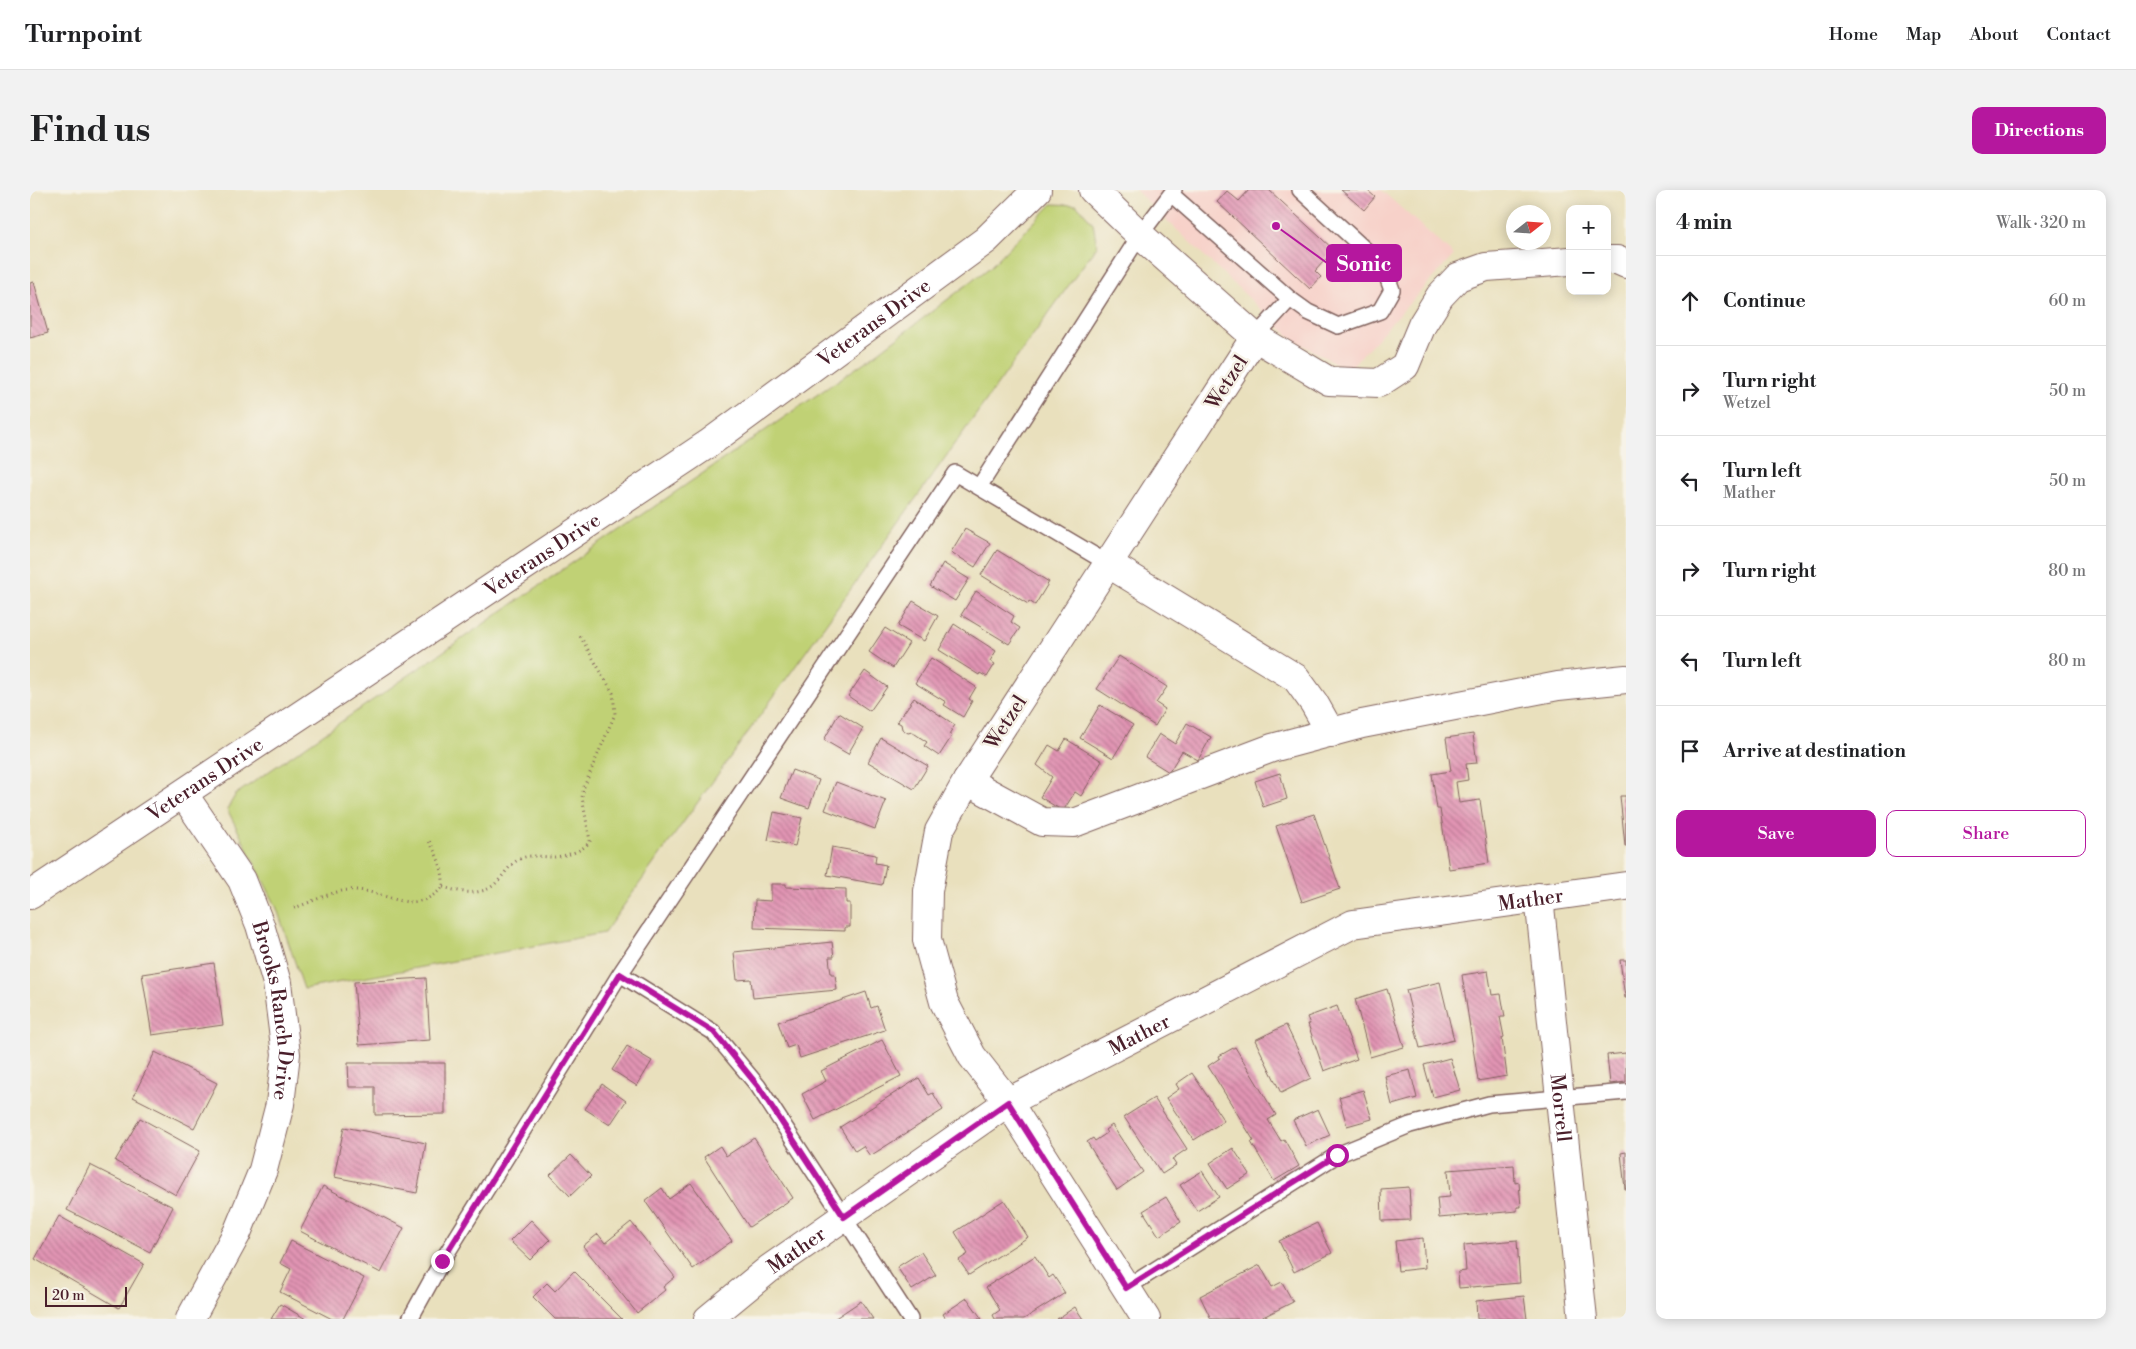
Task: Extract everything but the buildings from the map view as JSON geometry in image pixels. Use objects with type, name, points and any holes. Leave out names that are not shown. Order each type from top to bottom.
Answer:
[{"type":"street","name":"Veterans Drive","points":[[30,896],[708,444],[986,240],[1037,190]]},
{"type":"street","name":"Wetzel","points":[[1094,190],[1140,235],[1255,337],[967,781],[939,831],[928,891],[927,940],[944,1002],[972,1056],[1008,1102],[1146,1319]]},
{"type":"street","points":[[1611,260],[1617,260],[1626,264]]},
{"type":"street","points":[[1255,337],[1329,381],[1380,383],[1406,366],[1422,325],[1440,296],[1458,278],[1486,267],[1566,262]]},
{"type":"street","points":[[1109,564],[1296,678],[1314,703],[1331,733]]},
{"type":"street","points":[[967,781],[1042,822],[1074,823],[1272,748],[1362,724],[1558,686],[1626,679]]},
{"type":"street","name":"Brooks Ranch Drive","points":[[184,795],[242,880],[260,925],[277,983],[286,1054],[280,1104],[263,1170],[237,1233],[190,1319]]},
{"type":"street","name":"Mather","points":[[708,1319],[769,1269],[1008,1102],[1353,924],[1626,886]]},
{"type":"street","name":"Morrell","points":[[1539,897],[1583,1319]]},
{"type":"lane","points":[[979,487],[1140,235],[1173,192],[1290,299],[1308,312],[1338,326],[1380,311],[1392,290],[1383,266],[1300,190]]},
{"type":"lane","points":[[1255,337],[1290,299]]},
{"type":"lane","points":[[410,1319],[442,1261],[620,974],[955,473],[1109,564]]},
{"type":"lane","points":[[620,974],[714,1032],[758,1086],[910,1319]]},
{"type":"lane","points":[[1126,1288],[1337,1155],[1410,1125],[1489,1104],[1626,1092]]},
{"type":"path","points":[[444,887],[465,893],[485,890],[492,886],[512,863],[524,857],[554,857],[574,852],[587,846],[590,841],[582,797],[584,787],[615,714],[615,704],[613,693],[580,636]]},
{"type":"path","points":[[428,839],[444,875],[444,887]]},
{"type":"path","points":[[294,908],[342,891],[357,890],[415,903],[426,900],[444,887]]},
{"type":"shaded area","points":[[1135,190],[1381,190],[1454,255],[1348,370],[1292,339]]},
{"type":"green space","points":[[1052,204],[1077,205],[1093,223],[1097,246],[604,933],[304,989],[276,906],[227,809],[236,794],[872,357],[989,268]]},
{"type":"place","name":"Sonic","points":[[1276,226]]},
{"type":"route","points":[[442,1261],[620,974],[714,1032],[758,1086],[844,1217],[1008,1102],[1126,1288],[1337,1155]]}]
